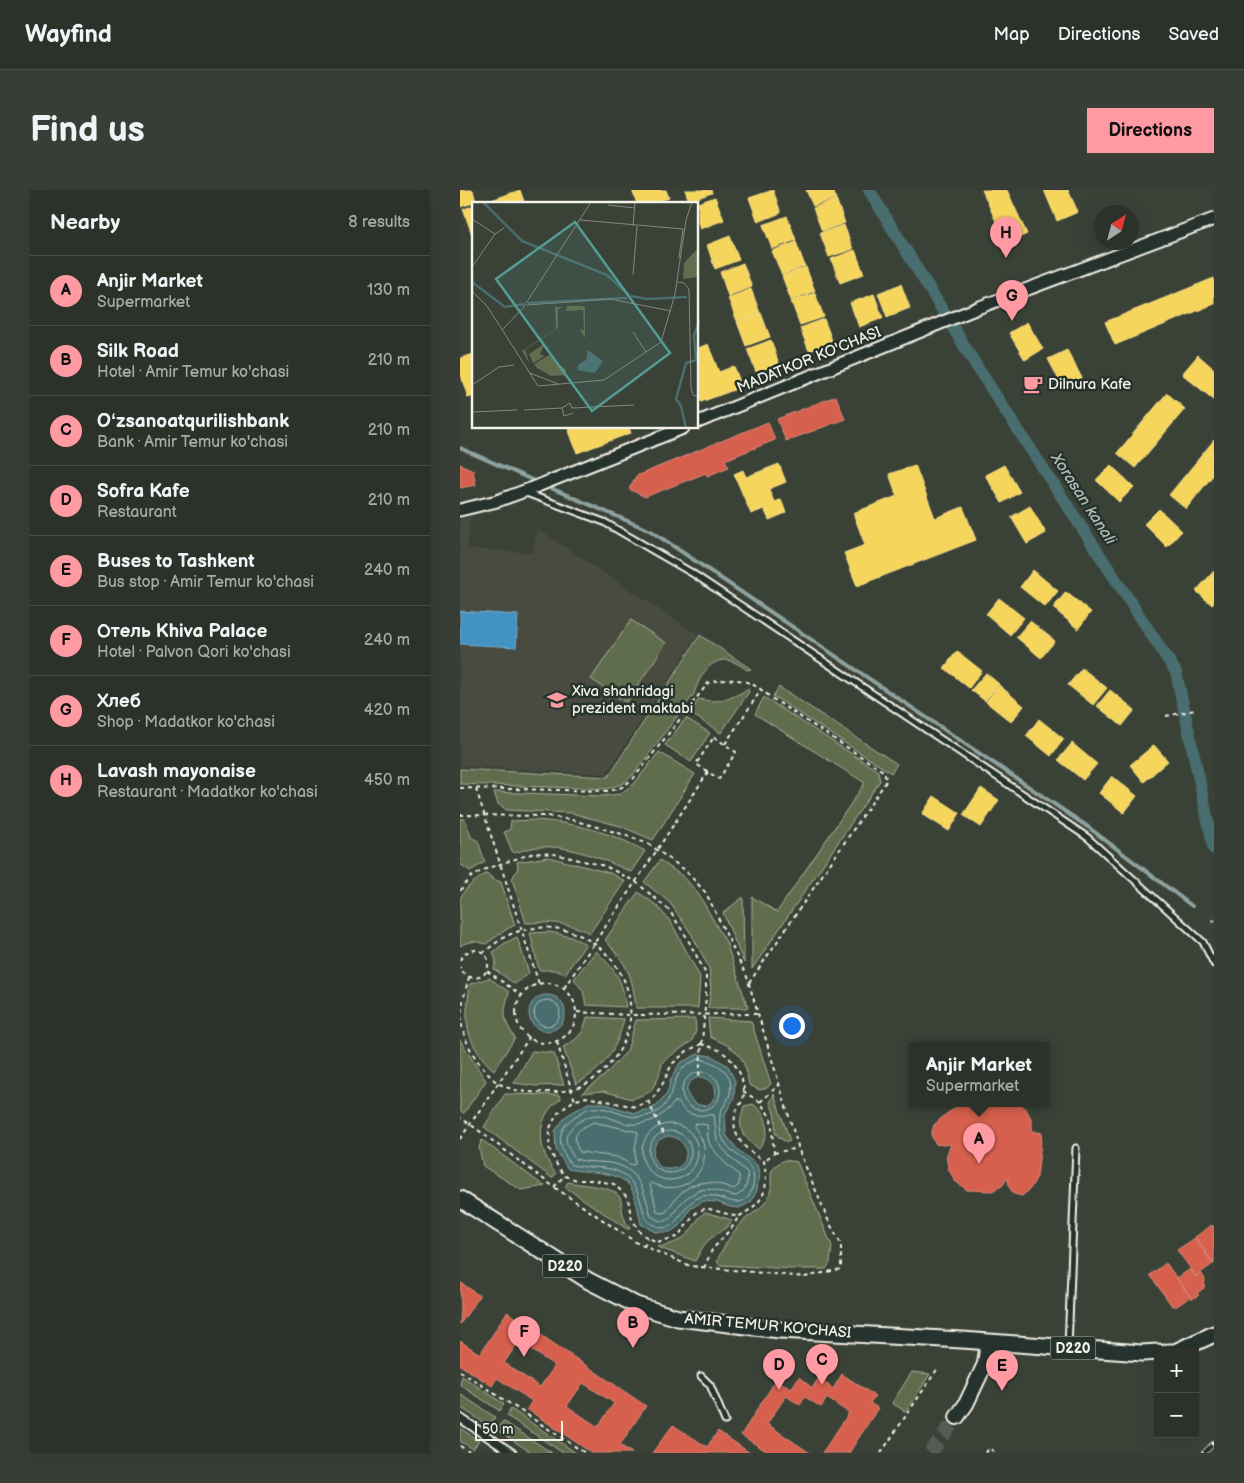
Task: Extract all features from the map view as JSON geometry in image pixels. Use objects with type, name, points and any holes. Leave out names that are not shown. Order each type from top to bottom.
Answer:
[{"type":"main road","name":"AMIR TEMUR KO'CHASI","points":[[460,1200],[589,1282],[636,1305],[678,1318],[780,1330],[988,1342]]},
{"type":"main road","points":[[1184,1348],[1214,1334]]},
{"type":"main road","name":"D220","points":[[988,1342],[1154,1352]]},
{"type":"main road","points":[[957,1416],[966,1404],[985,1364],[988,1342]]},
{"type":"street","name":"MADATKOR KO'CHASI","points":[[699,422],[931,326],[1214,219]]},
{"type":"street","points":[[460,510],[497,501],[527,490],[680,429]]},
{"type":"street","points":[[460,1418],[512,1453]]},
{"type":"lane","points":[[527,490],[604,522],[692,573],[1087,836],[1203,942],[1214,964]]},
{"type":"lane","points":[[1068,1347],[1076,1148]]},
{"type":"lane","points":[[701,1376],[710,1385],[725,1421]]},
{"type":"path","points":[[460,788],[610,791],[622,788],[633,779],[709,682],[735,678],[762,690],[883,771],[887,780],[749,983]]},
{"type":"path","points":[[725,744],[762,690]]},
{"type":"path","points":[[1166,716],[1195,710]]},
{"type":"path","points":[[714,737],[725,744],[736,752],[719,779],[696,764],[714,737]]},
{"type":"path","points":[[564,988],[708,772]]},
{"type":"path","points":[[476,788],[539,984]]},
{"type":"path","points":[[460,815],[548,816],[572,820],[622,834],[648,844],[657,850],[685,870],[706,893],[749,983],[799,1148],[829,1222],[842,1244],[841,1269],[805,1278],[690,1266],[644,1246],[554,1187],[460,1118]]},
{"type":"path","points":[[460,891],[472,877],[500,863],[534,854],[554,854],[605,866],[636,882],[669,910],[686,936],[706,974],[699,1077]]},
{"type":"path","points":[[469,977],[461,1015],[464,1038],[490,1077],[510,1090],[542,1092],[581,1088],[601,1074],[623,1046],[629,1026],[629,990],[620,968],[608,954],[594,943],[575,933],[552,928],[539,928],[510,934],[483,953]]},
{"type":"path","points":[[460,960],[470,950],[483,953],[488,961],[484,974],[476,978],[464,974],[460,967]]},
{"type":"path","points":[[486,971],[522,996]]},
{"type":"path","points":[[544,982],[564,988],[571,994],[577,1012],[576,1022],[572,1030],[556,1042],[538,1042],[529,1038],[517,1021],[516,1010],[519,1000],[533,985],[544,982]]},
{"type":"path","points":[[577,1012],[703,1016],[758,1014]]},
{"type":"path","points":[[460,1139],[529,1038]]},
{"type":"path","points":[[556,1042],[575,1101]]},
{"type":"path","points":[[738,1217],[706,1208],[696,1213],[677,1237],[657,1242],[648,1238],[641,1234],[631,1217],[628,1198],[614,1184],[593,1180],[576,1180],[565,1176],[558,1167],[549,1148],[550,1128],[557,1114],[575,1101],[586,1097],[636,1107],[652,1099],[662,1085],[672,1064],[687,1051],[701,1044],[723,1052],[736,1065],[742,1079],[743,1098],[736,1112],[734,1125],[739,1141],[750,1152],[764,1161]]},
{"type":"path","points":[[760,1102],[780,1084]]},
{"type":"path","points":[[743,1091],[760,1102],[771,1118],[774,1153]]},
{"type":"path","points":[[648,1101],[665,1137]]},
{"type":"path","points":[[764,1161],[774,1153],[799,1148]]},
{"type":"path","points":[[704,1268],[712,1250],[734,1225],[738,1217],[754,1208],[763,1197],[766,1177],[764,1161]]},
{"type":"path","points":[[554,1187],[565,1176]]},
{"type":"path","points":[[644,1246],[648,1238]]},
{"type":"path","points":[[882,1453],[938,1368]]},
{"type":"path","points":[[460,1371],[585,1453]]},
{"type":"path","points":[[460,1446],[471,1453]]},
{"type":"path","points":[[986,1453],[989,1448],[996,1453]]},
{"type":"shaded area","name":"Xiva shahridagi prezident maktabi","points":[[470,517],[467,549],[533,553],[536,528],[698,635],[606,774],[460,766],[460,519]]},
{"type":"green space","points":[[631,620],[666,643],[626,703],[591,679]]},
{"type":"green space","points":[[700,635],[751,669],[747,670],[728,660],[719,661],[709,667],[701,677],[694,694],[633,775],[624,783],[607,789],[460,784],[460,769],[608,777]]},
{"type":"green space","points":[[779,687],[897,764],[891,773],[773,696]]},
{"type":"green space","points":[[748,689],[749,692],[721,733],[690,713],[699,699],[724,700]]},
{"type":"green space","points":[[764,697],[878,771],[880,781],[752,969],[752,897],[777,912],[865,783],[755,714]]},
{"type":"green space","points":[[686,718],[710,733],[691,762],[665,745]]},
{"type":"green space","points":[[659,752],[695,774],[653,840],[620,826],[571,813],[507,810],[498,804],[494,792],[603,796],[620,794],[634,784]]},
{"type":"green space","points":[[460,819],[465,819],[471,837],[478,841],[485,862],[470,871],[460,864]]},
{"type":"green space","points":[[536,820],[565,823],[592,830],[632,844],[645,851],[631,872],[596,857],[556,847],[532,848],[513,853],[504,832],[510,829],[511,821]]},
{"type":"green space","points":[[548,857],[610,873],[625,881],[590,933],[559,924],[526,923],[512,879],[518,868],[517,862]]},
{"type":"green space","points":[[660,860],[685,878],[699,895],[726,942],[748,1008],[708,1008],[711,990],[709,968],[692,935],[670,903],[644,882]]},
{"type":"green space","points":[[487,873],[493,879],[501,882],[515,925],[486,944],[473,942],[460,946],[460,899],[468,887]]},
{"type":"green space","points":[[638,892],[656,905],[671,922],[700,977],[698,1008],[636,1008],[633,987],[628,971],[605,940]]},
{"type":"green space","points":[[743,897],[744,963],[723,913]]},
{"type":"green space","points":[[550,932],[571,937],[586,944],[565,974],[555,970],[539,970],[530,933]]},
{"type":"green space","points":[[517,937],[529,973],[515,984],[494,969],[496,961],[493,952]]},
{"type":"green space","points":[[596,951],[617,976],[623,989],[626,1007],[586,1005],[583,991],[574,979]]},
{"type":"green space","points":[[489,978],[509,992],[505,1016],[515,1038],[494,1070],[475,1048],[469,1034],[467,1020],[470,984]]},
{"type":"green space","points":[[587,1017],[624,1019],[608,1058],[594,1072],[576,1084],[563,1047],[580,1035]]},
{"type":"green space","points":[[708,1018],[751,1021],[771,1084],[767,1088],[760,1090],[749,1085],[745,1066],[738,1054],[727,1045],[710,1037]]},
{"type":"green space","points":[[695,1019],[696,1031],[692,1041],[663,1061],[658,1079],[650,1092],[632,1099],[603,1091],[582,1093],[605,1075],[627,1051],[636,1020]]},
{"type":"green space","points":[[460,1040],[486,1081],[464,1113],[460,1111]]},
{"type":"green space","points":[[532,1051],[554,1053],[564,1085],[536,1086],[514,1083]]},
{"type":"green space","points":[[505,1094],[559,1095],[561,1099],[552,1106],[546,1115],[541,1135],[545,1155],[556,1174],[552,1178],[484,1127]]},
{"type":"green space","points":[[774,1094],[790,1141],[787,1142],[775,1133],[775,1117],[770,1103]]},
{"type":"green space","points":[[753,1104],[763,1114],[766,1125],[765,1137],[759,1149],[744,1135],[741,1126],[744,1106]]},
{"type":"green space","points":[[482,1140],[545,1186],[521,1190],[483,1166],[479,1147]]},
{"type":"green space","points":[[785,1160],[797,1162],[832,1246],[830,1263],[826,1269],[719,1265],[717,1261],[719,1256],[734,1231],[767,1200],[771,1189],[772,1171],[774,1167]]},
{"type":"green space","points":[[568,1182],[602,1188],[618,1195],[621,1199],[623,1216],[630,1229],[627,1229],[565,1187]]},
{"type":"green space","points":[[705,1212],[732,1220],[705,1244],[695,1261],[657,1247],[683,1238]]},
{"type":"green space","points":[[912,1372],[930,1374],[906,1412],[892,1403]]},
{"type":"green space","points":[[462,1376],[504,1404],[500,1411],[460,1385]]},
{"type":"green space","points":[[460,1394],[495,1417],[489,1426],[460,1407]]},
{"type":"green space","points":[[511,1409],[576,1453],[563,1453],[507,1416]]},
{"type":"green space","points":[[503,1421],[552,1453],[532,1453],[497,1430]]},
{"type":"green space","points":[[460,1428],[479,1441],[473,1449],[460,1441]]},
{"type":"water","points":[[547,995],[559,1001],[565,1013],[559,1025],[547,1031],[535,1025],[529,1013],[535,1001]]},
{"type":"water","points":[[698,1054],[712,1056],[728,1066],[735,1081],[734,1098],[725,1114],[726,1135],[738,1150],[757,1165],[759,1174],[757,1190],[751,1202],[739,1208],[717,1202],[703,1201],[690,1209],[681,1225],[670,1232],[655,1232],[641,1224],[633,1192],[628,1184],[608,1174],[568,1169],[556,1150],[555,1131],[566,1116],[588,1103],[602,1103],[634,1113],[653,1108],[667,1094],[671,1079],[680,1063]],"holes":[[[699,1077],[706,1078],[712,1082],[716,1091],[711,1103],[705,1106],[698,1105],[688,1095],[687,1088],[690,1082]],[[668,1136],[681,1141],[686,1152],[686,1158],[683,1163],[671,1169],[659,1165],[653,1155],[656,1144]]]},
{"type":"building: Homes","points":[[460,190],[473,190],[476,202],[460,207]]},
{"type":"building: Homes","points":[[520,190],[524,202],[486,202]]},
{"type":"building: Homes","points":[[632,190],[666,190],[669,198],[657,202],[636,202]]},
{"type":"building: Homes","points":[[685,190],[711,190],[712,193],[689,201]]},
{"type":"building: Homes","points":[[773,190],[781,213],[758,222],[749,198]]},
{"type":"building: Homes","points":[[806,190],[833,190],[836,198],[813,206]]},
{"type":"building: Homes","points":[[982,190],[1007,190],[1027,234],[1006,244]]},
{"type":"building: Homes","points":[[1044,190],[1068,190],[1078,212],[1057,221]]},
{"type":"building: Homes","points":[[715,197],[724,220],[700,229],[699,203]]},
{"type":"building: Homes","points":[[836,199],[845,223],[822,231],[813,208]]},
{"type":"building: Homes","points":[[472,207],[472,234],[463,209]]},
{"type":"building: Homes","points":[[787,216],[796,240],[772,249],[763,225]]},
{"type":"building: Homes","points":[[844,225],[853,249],[829,257],[820,233]]},
{"type":"building: Homes","points":[[730,236],[739,260],[715,269],[707,245]]},
{"type":"building: Homes","points":[[796,242],[805,266],[782,275],[772,251]]},
{"type":"building: Homes","points":[[855,250],[864,274],[840,283],[831,259]]},
{"type":"building: Homes","points":[[743,263],[752,287],[728,296],[720,272]]},
{"type":"building: Homes","points":[[806,267],[815,291],[791,300],[782,276]]},
{"type":"building: Homes","points":[[1214,278],[1214,304],[1115,345],[1105,322]]},
{"type":"building: Homes","points":[[901,284],[910,308],[887,317],[878,293]]},
{"type":"building: Homes","points":[[751,289],[760,313],[737,321],[728,298]]},
{"type":"building: Homes","points":[[815,293],[824,317],[800,325],[791,301]]},
{"type":"building: Homes","points":[[874,294],[883,318],[859,327],[850,303]]},
{"type":"building: Homes","points":[[761,313],[770,337],[746,346],[737,322]]},
{"type":"building: Homes","points":[[824,319],[833,343],[809,351],[800,328]]},
{"type":"building: Homes","points":[[1027,322],[1043,349],[1025,360],[1009,333]]},
{"type":"building: Homes","points":[[771,340],[779,364],[756,372],[747,349]]},
{"type":"building: Homes","points":[[708,344],[719,372],[734,366],[742,387],[701,402],[699,396],[699,348]]},
{"type":"building: Homes","points":[[1067,350],[1082,378],[1063,388],[1048,359]]},
{"type":"building: Homes","points":[[472,355],[472,397],[468,398],[460,372],[460,358]]},
{"type":"building: Homes","points":[[1198,355],[1214,369],[1214,400],[1182,374]]},
{"type":"building: Homes","points":[[1167,393],[1185,409],[1135,468],[1117,453]]},
{"type":"building: Homes","points":[[568,429],[629,429],[631,433],[577,453]]},
{"type":"building: Homes","points":[[1214,440],[1214,474],[1186,509],[1169,495]]},
{"type":"building: Homes","points":[[779,464],[786,482],[769,489],[774,502],[781,499],[786,513],[769,520],[764,509],[751,514],[734,474],[743,470],[746,477]]},
{"type":"building: Homes","points":[[915,465],[935,518],[963,507],[976,540],[857,586],[844,553],[865,545],[853,513],[897,496],[889,474]]},
{"type":"building: Homes","points":[[1004,465],[1020,492],[1002,503],[985,475]]},
{"type":"building: Homes","points":[[1111,465],[1134,487],[1119,502],[1096,480]]},
{"type":"building: Homes","points":[[1030,506],[1046,533],[1027,544],[1011,517]]},
{"type":"building: Homes","points":[[1159,509],[1182,531],[1167,547],[1144,524]]},
{"type":"building: Homes","points":[[1033,570],[1058,591],[1045,607],[1020,587]]},
{"type":"building: Homes","points":[[1214,571],[1214,603],[1212,605],[1196,591]]},
{"type":"building: Homes","points":[[1066,592],[1091,612],[1078,629],[1053,608]]},
{"type":"building: Homes","points":[[999,598],[1024,618],[1010,635],[986,614]]},
{"type":"building: Homes","points":[[1030,621],[1055,641],[1041,658],[1016,637]]},
{"type":"building: Homes","points":[[957,651],[982,671],[969,688],[944,668]]},
{"type":"building: Homes","points":[[1082,668],[1107,688],[1093,705],[1068,685]]},
{"type":"building: Homes","points":[[986,673],[999,684],[985,701],[971,690]]},
{"type":"building: Homes","points":[[999,685],[1024,706],[1011,722],[986,702]]},
{"type":"building: Homes","points":[[1110,690],[1135,710],[1122,726],[1097,706]]},
{"type":"building: Homes","points":[[1039,719],[1064,739],[1051,756],[1026,736]]},
{"type":"building: Homes","points":[[1072,743],[1097,764],[1083,780],[1058,760]]},
{"type":"building: Homes","points":[[1154,745],[1168,761],[1144,782],[1130,765]]},
{"type":"building: Homes","points":[[1112,776],[1137,796],[1124,813],[1099,793]]},
{"type":"building: Homes","points":[[981,788],[999,800],[981,827],[963,815]]},
{"type":"building: Homes","points":[[934,796],[960,813],[949,831],[922,814]]},
{"type":"building: Shops","points":[[836,396],[845,419],[786,441],[777,419]]},
{"type":"building: Shops","points":[[768,422],[775,440],[725,460],[729,467],[707,476],[706,473],[645,497],[629,489],[636,476]]},
{"type":"building: Shops","points":[[460,464],[473,470],[476,485],[460,488]]},
{"type":"building: Shops","points":[[957,1107],[1024,1107],[1026,1109],[1032,1120],[1032,1131],[1042,1133],[1037,1177],[1030,1189],[1022,1196],[1014,1194],[1009,1187],[1008,1178],[1002,1186],[992,1191],[967,1190],[955,1181],[949,1170],[946,1157],[951,1144],[936,1144],[931,1135],[934,1125]]},
{"type":"building: Shops","points":[[1212,1225],[1214,1227],[1214,1264],[1195,1237]]},
{"type":"building: Shops","points":[[1195,1238],[1213,1264],[1196,1276],[1177,1250]]},
{"type":"building: Shops","points":[[1166,1263],[1190,1297],[1177,1306],[1172,1306],[1150,1275]]},
{"type":"building: Shops","points":[[1190,1269],[1196,1277],[1201,1273],[1205,1279],[1204,1288],[1197,1293],[1199,1295],[1192,1299],[1177,1278]]},
{"type":"building: Shops","points":[[460,1282],[480,1296],[460,1324],[461,1308]]},
{"type":"building: Shops","points":[[507,1312],[646,1406],[620,1445],[632,1453],[592,1453],[527,1409],[532,1401],[497,1378],[492,1386],[460,1365],[460,1341],[480,1354]],"holes":[[[519,1341],[555,1366],[540,1387],[504,1363]],[[583,1383],[614,1403],[598,1427],[567,1406]]]},
{"type":"building: Shops","points":[[842,1374],[875,1396],[870,1403],[878,1408],[849,1453],[822,1453],[849,1413],[827,1398],[821,1407],[805,1397],[800,1405],[786,1396],[767,1424],[810,1453],[769,1453],[741,1435],[776,1380],[791,1389],[799,1377],[812,1388],[819,1378],[833,1389]]},
{"type":"building: Shops","points":[[673,1425],[707,1447],[718,1431],[750,1453],[652,1453]]},
{"type":"building: Schools","points":[[460,611],[518,615],[516,647],[460,644]]},
{"type":"waterway","name":"Xorasan kanali","points":[[869,190],[979,370],[1176,672],[1214,849]]},
{"type":"waterway","points":[[460,448],[539,483]]},
{"type":"waterway","points":[[546,486],[651,531],[1088,827],[1192,906]]},
{"type":"tunnel","points":[[930,1453],[957,1417]]},
{"type":"railway","points":[[1204,1453],[1214,1443]]},
{"type":"place","name":"Lavash mayonaise","points":[[1006,258]]},
{"type":"place","name":"Хлеб","points":[[1012,321]]},
{"type":"place","name":"Dilnura Kafe","points":[[1033,384]]},
{"type":"place","name":"Xiva shahridagi prezident maktabi","points":[[557,700]]},
{"type":"place","name":"Anjir Market","points":[[979,1164]]},
{"type":"place","name":"Silk Road","points":[[633,1348]]},
{"type":"place","name":"Отель Khiva Palace","points":[[524,1357]]},
{"type":"place","name":"Oʻzsanoatqurilishbank","points":[[822,1385]]},
{"type":"place","name":"Sofra Kafe","points":[[779,1390]]},
{"type":"place","name":"Buses to Tashkent","points":[[1002,1391]]}]
